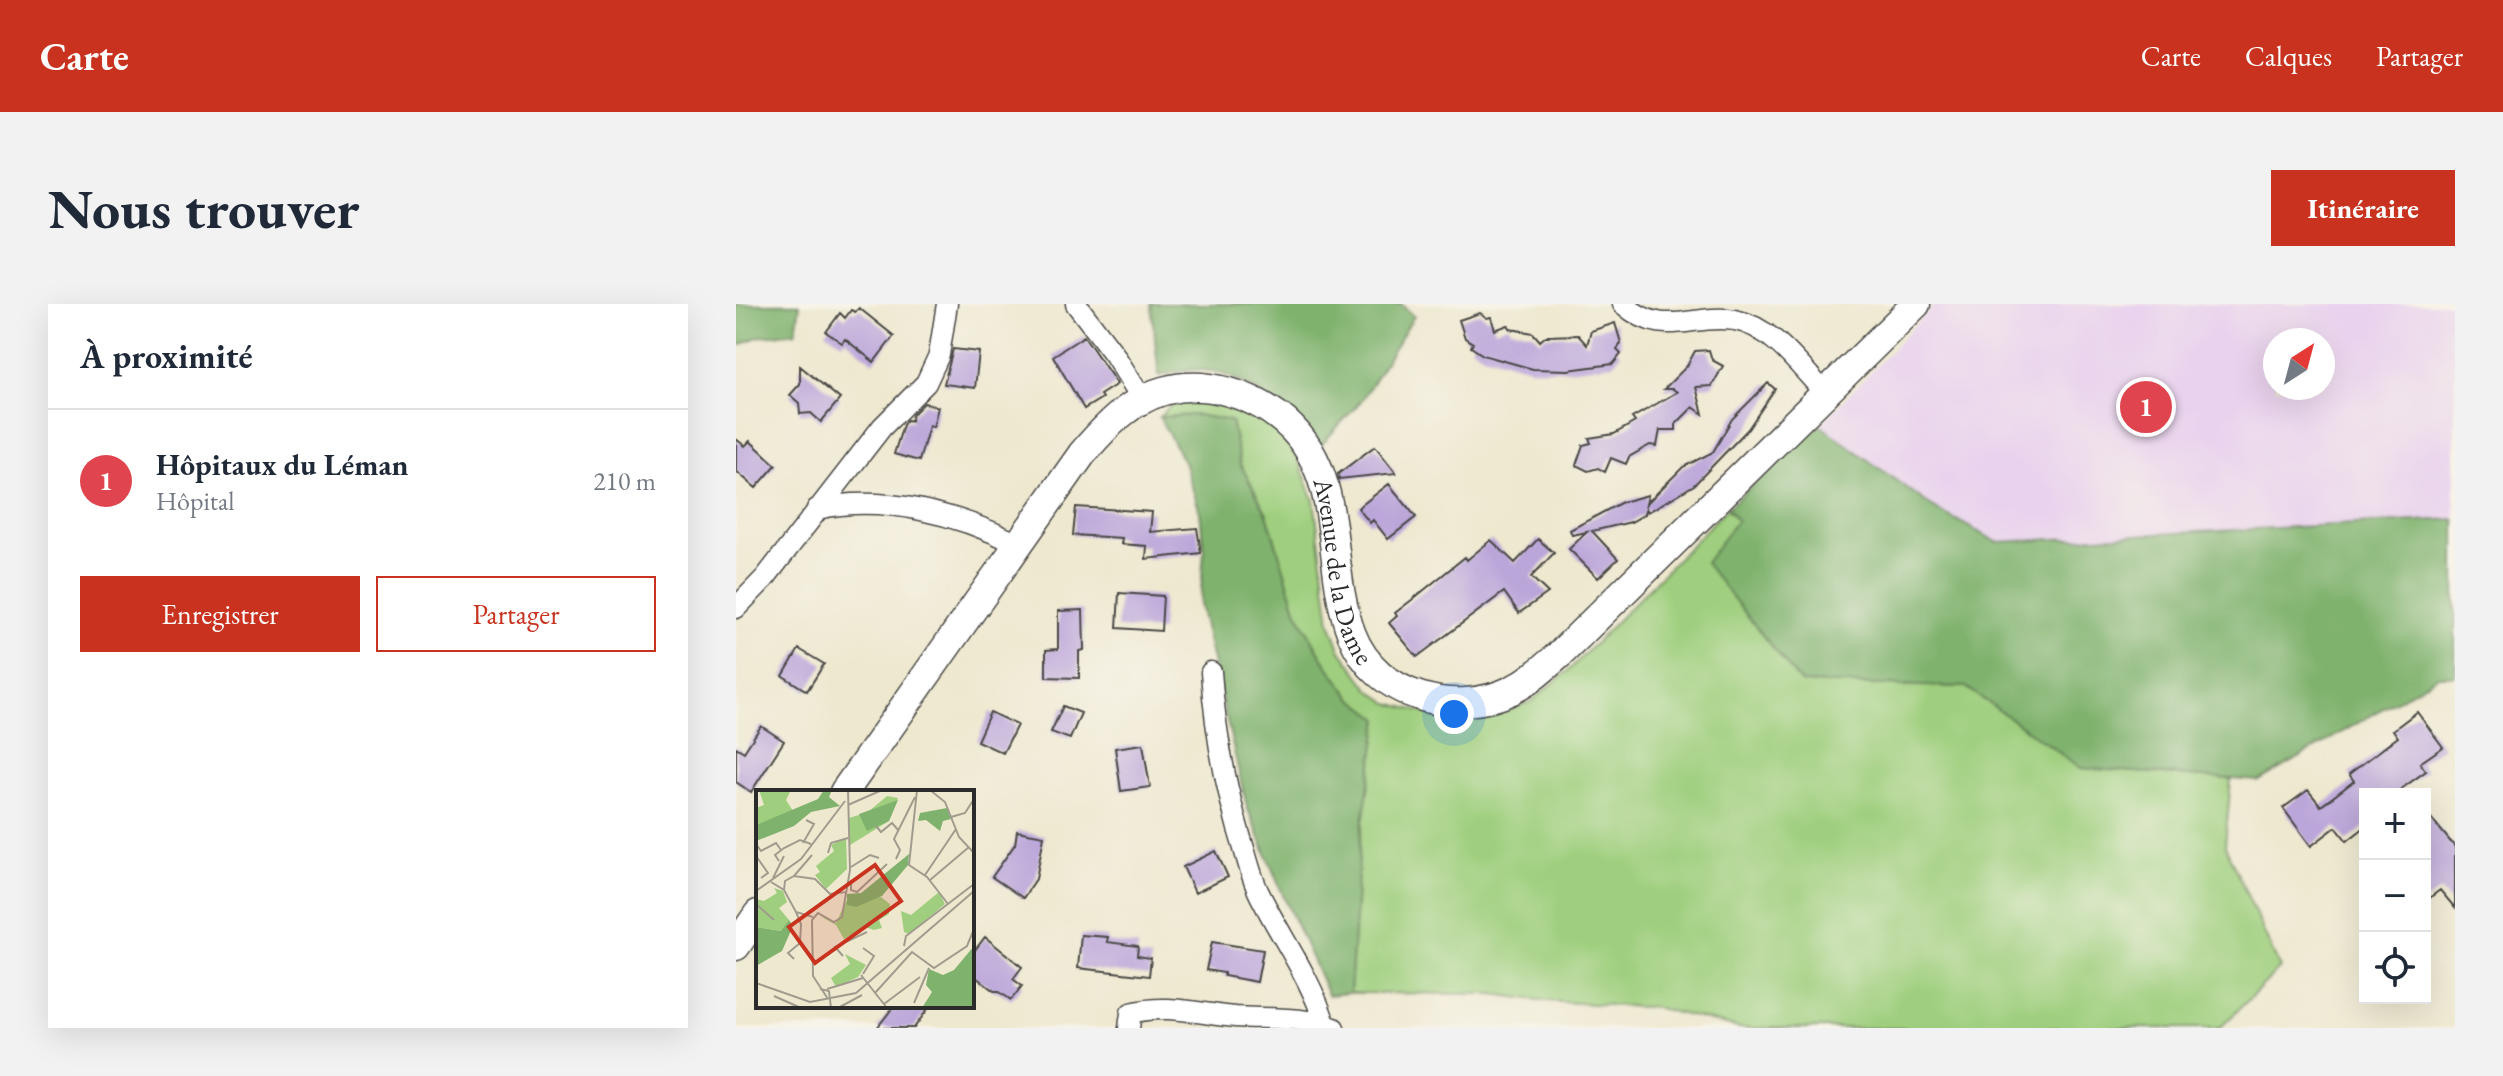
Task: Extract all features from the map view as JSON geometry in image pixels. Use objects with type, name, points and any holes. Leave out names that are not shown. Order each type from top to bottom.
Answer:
[{"type":"main road","name":"Avenue de la Dame","points":[[845,790],[1090,444],[1118,415],[1142,399],[1178,388],[1211,388],[1249,399],[1289,425],[1306,443],[1321,472],[1347,621],[1360,652],[1382,676],[1402,689],[1437,701],[1466,703],[1511,690],[1548,664],[1916,304]]},
{"type":"main road","points":[[736,946],[756,917]]},
{"type":"street","points":[[736,608],[765,578],[882,427],[926,383],[939,355],[947,304]]},
{"type":"street","points":[[1076,304],[1114,354],[1142,399]]},
{"type":"street","points":[[1623,304],[1653,323],[1682,325],[1714,319],[1737,320],[1762,331],[1825,393]]},
{"type":"street","points":[[817,509],[845,503],[936,514],[986,528],[1018,544]]},
{"type":"street","points":[[1211,672],[1213,701],[1235,820],[1258,891],[1316,994],[1330,1026]]},
{"type":"street","points":[[1129,1028],[1131,1013],[1167,1007],[1230,1016],[1302,1020],[1330,1026]]},
{"type":"shaded area","points":[[1935,304],[2455,304],[2455,519],[1997,542],[1934,508],[1820,425]]},
{"type":"green space","points":[[736,304],[800,304],[796,332],[757,337],[736,347]]},
{"type":"green space","points":[[1151,304],[1401,304],[1414,316],[1361,401],[1321,445],[1262,394],[1228,376],[1190,370],[1159,376]]},
{"type":"green space","points":[[1205,400],[1253,415],[1277,432],[1295,452],[1314,500],[1330,622],[1340,649],[1370,690],[1389,703],[1436,716],[1487,719],[1530,702],[1568,671],[1727,508],[1737,520],[1801,683],[1966,687],[2081,768],[2231,779],[2225,846],[2280,968],[2220,1028],[1739,1028],[1657,1008],[1546,1001],[1492,994],[1350,993],[1360,841],[1379,719],[1352,698],[1326,664],[1297,612],[1267,514],[1240,464],[1231,421],[1197,415],[1159,417],[1174,402]]},
{"type":"green space","points":[[1197,415],[1231,421],[1240,464],[1267,514],[1297,612],[1326,664],[1352,698],[1379,718],[1360,841],[1350,993],[1328,995],[1247,807],[1200,605],[1204,551],[1200,512],[1184,462],[1159,417]]},
{"type":"green space","points":[[1820,425],[1934,508],[1997,542],[2455,519],[2455,676],[2438,676],[2259,781],[2081,768],[1966,687],[1801,683],[1705,563],[1737,520],[1727,508]]},
{"type":"building","points":[[859,308],[894,336],[874,362],[845,339],[842,343],[826,332],[840,313],[845,318],[851,310],[855,312]]},
{"type":"building","points":[[1480,313],[1491,317],[1495,330],[1508,325],[1511,329],[1533,333],[1540,341],[1546,336],[1578,335],[1587,345],[1591,331],[1615,323],[1621,343],[1617,350],[1621,354],[1613,364],[1568,370],[1533,369],[1483,355],[1471,347],[1473,343],[1465,338],[1459,320]]},
{"type":"building","points":[[1084,336],[1117,384],[1084,409],[1053,356]]},
{"type":"building","points":[[953,349],[979,352],[975,388],[944,384]]},
{"type":"building","points":[[1709,350],[1712,360],[1723,366],[1712,386],[1696,387],[1703,414],[1693,407],[1676,424],[1676,430],[1660,430],[1657,446],[1650,445],[1629,457],[1626,464],[1611,458],[1605,472],[1598,468],[1588,471],[1576,465],[1583,445],[1591,443],[1589,438],[1614,434],[1635,422],[1632,418],[1677,392],[1664,389],[1687,366],[1695,351]]},
{"type":"building","points":[[800,366],[840,399],[821,422],[811,413],[800,414],[799,403],[790,395],[800,384]]},
{"type":"building","points":[[1768,383],[1775,389],[1748,429],[1694,485],[1648,512],[1646,508],[1645,514],[1631,522],[1592,531],[1618,559],[1598,578],[1569,549],[1587,532],[1572,535],[1570,530],[1622,502],[1648,495],[1646,504],[1683,467],[1713,452],[1732,419]]},
{"type":"building","points":[[924,403],[938,407],[919,461],[894,454],[903,425],[907,420],[911,421],[912,415]]},
{"type":"building","points":[[736,439],[745,446],[750,441],[776,465],[756,488],[736,471]]},
{"type":"building","points":[[1375,446],[1396,473],[1339,479],[1338,474]]},
{"type":"building","points":[[1389,484],[1416,517],[1388,539],[1373,520],[1370,523],[1358,508]]},
{"type":"building","points":[[1076,507],[1152,512],[1150,532],[1197,528],[1201,553],[1146,559],[1147,546],[1121,544],[1122,538],[1073,535]]},
{"type":"building","points":[[1538,539],[1554,553],[1531,577],[1548,593],[1519,613],[1504,592],[1417,657],[1389,623],[1397,616],[1395,613],[1491,540],[1515,563]]},
{"type":"building","points":[[1119,593],[1163,596],[1161,631],[1117,628]]},
{"type":"building","points":[[1083,610],[1084,650],[1079,651],[1079,678],[1046,677],[1046,650],[1058,649],[1058,611]]},
{"type":"building","points":[[799,649],[824,664],[807,691],[783,676]]},
{"type":"building","points":[[1063,706],[1081,713],[1070,739],[1051,732]]},
{"type":"building","points":[[990,712],[1017,725],[1003,753],[977,741]]},
{"type":"building","points":[[2417,712],[2443,747],[2420,763],[2426,771],[2402,788],[2359,788],[2359,832],[2347,841],[2336,827],[2311,846],[2283,808],[2308,790],[2321,806],[2354,781],[2349,774],[2398,737],[2393,730]]},
{"type":"building","points":[[761,726],[784,741],[751,792],[736,782],[736,747],[744,752]]},
{"type":"building","points":[[1143,744],[1150,787],[1121,791],[1115,748]]},
{"type":"building","points":[[2431,818],[2455,847],[2455,908],[2440,890],[2431,897]]},
{"type":"building","points":[[1017,831],[1044,836],[1036,879],[1023,898],[992,877],[1015,844]]},
{"type":"building","points":[[1216,851],[1228,877],[1195,893],[1183,867]]},
{"type":"building","points":[[1081,935],[1108,937],[1107,942],[1138,946],[1137,956],[1151,958],[1149,976],[1078,968]]},
{"type":"building","points":[[985,937],[1022,967],[1013,979],[1022,986],[1011,1000],[974,976],[974,951]]},
{"type":"building","points":[[1212,942],[1263,950],[1257,982],[1206,970]]},
{"type":"building","points":[[892,1008],[929,1008],[914,1028],[877,1028]]},
{"type":"place","name":"Hôpitaux du Léman","points":[[2146,407]]}]
